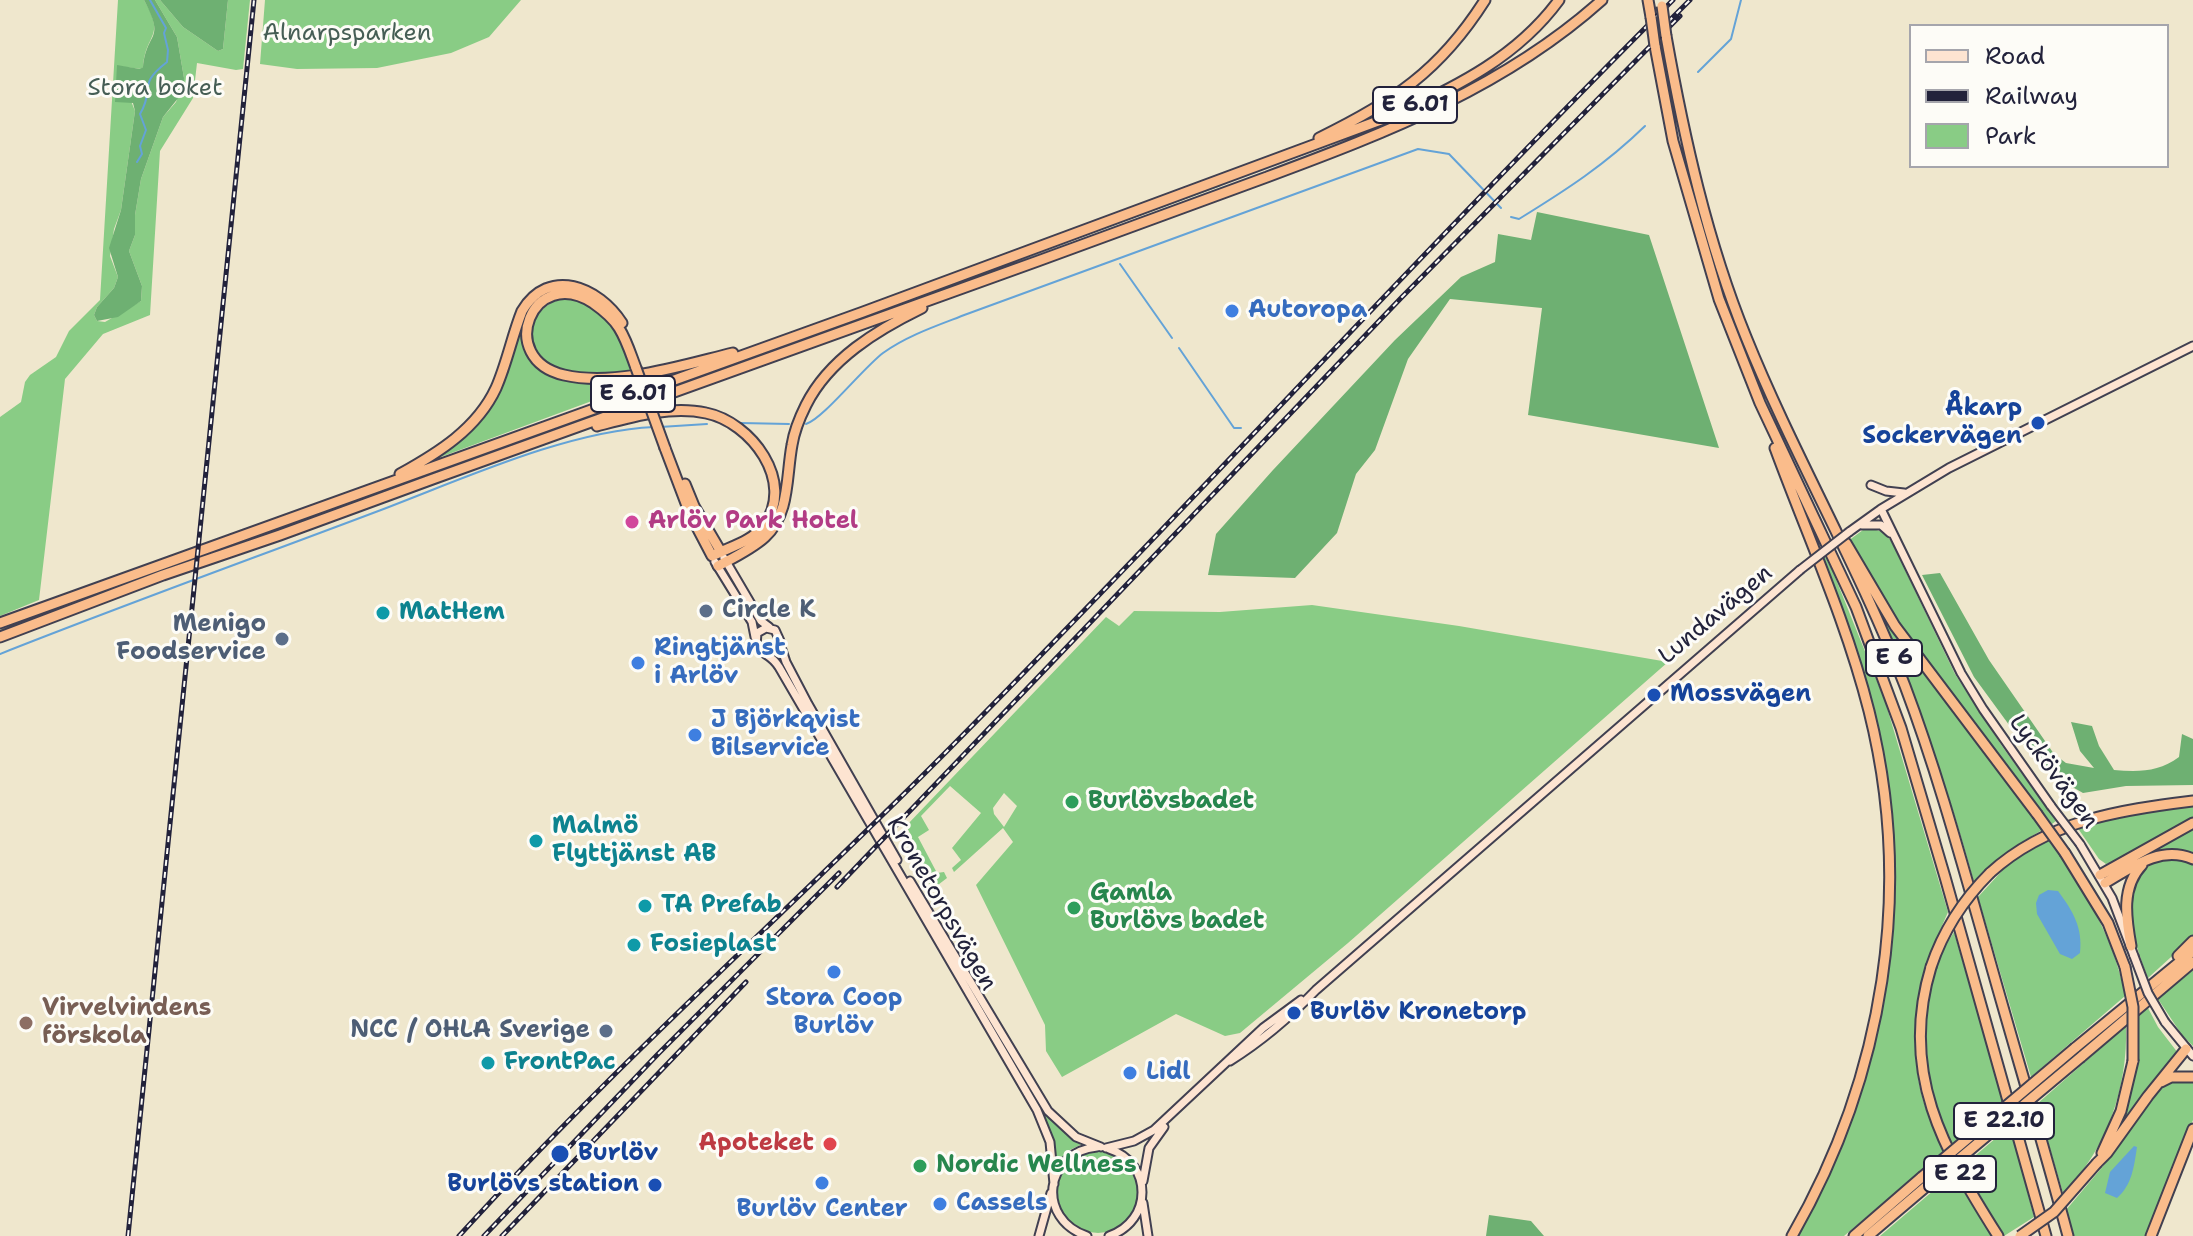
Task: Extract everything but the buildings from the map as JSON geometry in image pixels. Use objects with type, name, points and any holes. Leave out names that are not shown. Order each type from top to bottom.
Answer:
[{"type":"highway","points":[[1266,164],[1366,115],[1407,88],[1442,59],[1485,0]]},
{"type":"highway","name":"E 6.01","points":[[0,623],[1397,114],[1455,87],[1521,43],[1559,0]]},
{"type":"highway","name":"E 6.01","points":[[0,637],[163,575],[1288,169],[1435,110],[1523,62],[1602,0]]},
{"type":"highway","name":"E 6","points":[[1648,0],[1664,97],[1705,258],[1760,403],[1856,607],[1901,728],[2046,1236]]},
{"type":"highway","name":"E 6","points":[[1661,3],[1689,150],[1730,293],[1797,456],[1868,600],[1917,720],[1965,870],[2068,1236]]},
{"type":"highway","points":[[722,564],[764,538],[777,522],[784,503],[792,442],[816,388],[829,372],[864,342],[903,318],[1032,263]]},
{"type":"highway","points":[[375,488],[440,451],[476,419],[496,388],[527,303],[551,287],[573,287],[602,299],[624,326],[638,368],[667,448],[717,554],[757,533],[767,521],[774,498],[766,460],[755,443],[737,427],[707,413],[680,411],[641,415],[544,439]]},
{"type":"highway","points":[[638,368],[619,328],[590,301],[578,296],[557,295],[543,300],[529,316],[526,336],[532,355],[547,369],[574,377],[652,371],[779,341]]},
{"type":"highway","points":[[1760,403],[1858,672],[1876,744],[1889,839],[1886,957],[1869,1049],[1834,1155],[1792,1236]]},
{"type":"highway","points":[[1797,456],[1895,626],[2065,853],[2108,923],[2125,967],[2133,1007],[2133,1061],[2121,1111],[2097,1163]]},
{"type":"highway","name":"E 22","points":[[1998,1236],[1951,1158],[1940,1135],[1924,1084],[1919,1047],[1920,1024],[1925,984],[1936,951],[1958,912],[1990,873],[2027,845],[2057,829],[2119,812],[2193,801]]},
{"type":"highway","points":[[2102,879],[2193,823]]},
{"type":"highway","points":[[2102,879],[2169,853],[2193,859]]},
{"type":"highway","points":[[2132,951],[2127,915],[2129,887],[2138,868],[2148,860]]},
{"type":"highway","points":[[2093,1033],[2193,941]]},
{"type":"highway","name":"E 22.10","points":[[2078,1052],[2093,1033],[2193,951]]},
{"type":"highway","name":"E 22.10","points":[[1854,1236],[2193,962]]},
{"type":"highway","points":[[2020,1236],[2054,1212],[2107,1153],[2155,1086],[2189,1052]]},
{"type":"highway","points":[[2155,1086],[2171,1077],[2193,1077]]},
{"type":"highway","points":[[2151,1236],[2193,1129]]},
{"type":"highway","name":"E 22.10","points":[[1868,1236],[1925,1181]]},
{"type":"main road","name":"Lundavägen","points":[[1039,1236],[1053,1185],[1068,1158],[1086,1149],[1119,1146],[1145,1136],[1230,1061],[1252,1048],[1294,1013],[1316,990],[1800,570],[1856,526],[1989,447],[2193,346]]},
{"type":"main road","points":[[1871,485],[1907,494]]},
{"type":"main road","name":"Lyckövägen","points":[[1881,509],[1961,673],[2102,879],[2148,993],[2165,1022],[2189,1052]]},
{"type":"main road","points":[[1856,526],[1870,523],[1881,525],[1898,543]]},
{"type":"main road","points":[[717,554],[722,564],[752,622],[759,650],[769,653],[776,650],[780,644],[778,634],[761,621],[722,564]]},
{"type":"main road","points":[[755,637],[761,630],[771,628]]},
{"type":"main road","name":"Kronetorpsvägen","points":[[780,644],[808,704],[1048,1111],[1076,1137],[1103,1148]]},
{"type":"main road","name":"Kronetorpsvägen","points":[[769,653],[1037,1110],[1050,1142],[1053,1185]]},
{"type":"main road","name":"Lundavägen","points":[[1143,1199],[1144,1168],[1151,1144],[1189,1098]]},
{"type":"main road","points":[[1103,1148],[1129,1159],[1139,1172],[1143,1187]]},
{"type":"main road","points":[[1053,1185],[1054,1204],[1062,1220],[1087,1236]]},
{"type":"main road","points":[[1109,1236],[1131,1223],[1138,1215],[1143,1199]]},
{"type":"main road","points":[[1143,1199],[1148,1236]]},
{"type":"green space","points":[[118,0],[144,0],[154,29],[141,69],[117,66],[135,111],[121,210],[110,256],[118,277],[114,288],[97,307],[94,315],[97,321],[105,322],[141,301],[142,286],[129,251],[135,235],[141,179],[163,117],[176,102],[184,78],[177,37],[155,0],[160,0],[183,27],[218,51],[223,49],[228,0],[250,0],[243,69],[197,63],[193,98],[160,151],[150,315],[103,334],[65,379],[39,600],[0,616],[0,417],[21,402],[25,382],[30,375],[56,357],[69,331],[100,300]]},
{"type":"green space","name":"Stora boket","points":[[144,0],[155,0],[177,37],[184,78],[183,92],[163,117],[141,179],[135,235],[129,251],[142,286],[141,301],[118,317],[97,321],[94,315],[97,307],[114,288],[118,277],[109,248],[121,210],[135,111],[133,103],[115,102],[117,65],[143,67],[154,30]]},
{"type":"green space","name":"Stora boket","points":[[160,0],[228,0],[223,49],[218,51],[183,27]]},
{"type":"green space","name":"Alnarpsparken","points":[[265,0],[521,0],[489,37],[451,53],[377,68],[297,69],[260,64]]},
{"type":"green space","points":[[1216,183],[1221,186],[0,634],[0,630],[44,613]]},
{"type":"green space","points":[[1537,212],[1649,235],[1719,448],[1528,415],[1542,308],[1450,299],[1408,359],[1375,450],[1356,474],[1337,533],[1295,578],[1208,575],[1216,534],[1273,470],[1395,340],[1461,277],[1495,262],[1498,234],[1531,240]]},
{"type":"green space","points":[[568,298],[593,307],[603,315],[618,335],[634,372],[590,375],[568,372],[548,364],[538,355],[530,335],[537,315],[545,307]]},
{"type":"green space","points":[[526,308],[522,340],[529,358],[542,370],[560,378],[581,381],[662,375],[438,458],[476,424]]},
{"type":"green space","points":[[1801,508],[1833,572],[1885,701],[1948,912],[1923,978],[1915,1044],[1921,1093],[1943,1152],[1844,1236],[1798,1236],[1831,1171],[1857,1105],[1877,1038],[1889,970],[1894,902],[1893,832],[1884,761],[1869,690],[1838,598]]},
{"type":"green space","points":[[1863,530],[1884,532],[1891,541],[1955,674],[2056,821],[2052,824],[1945,686],[1870,578],[1848,541]]},
{"type":"green space","points":[[1940,573],[1989,660],[2054,754],[2066,763],[2094,768],[2080,751],[2071,722],[2092,726],[2099,746],[2114,770],[2148,770],[2164,766],[2179,757],[2182,734],[2193,739],[2193,785],[2126,786],[2083,793],[2053,776],[2023,744],[1974,677],[1922,575]]},
{"type":"green space","points":[[1312,605],[1459,626],[1668,662],[1348,943],[1240,1033],[1225,1036],[1176,1014],[1062,1077],[1046,1051],[1045,1025],[976,885],[1013,842],[1003,828],[954,872],[952,868],[961,860],[952,848],[981,813],[950,786],[921,816],[929,830],[918,837],[937,873],[944,872],[947,878],[934,888],[925,879],[903,838],[911,835],[906,826],[1106,617],[1119,626],[1134,611],[1220,612]],"holes":[[[1004,793],[1017,806],[1004,827],[993,808]]]},
{"type":"green space","points":[[1880,611],[2042,830],[2006,853],[1974,882],[1932,745]]},
{"type":"green space","points":[[2193,806],[2193,820],[2106,864],[2099,859],[2077,827],[2106,819]]},
{"type":"green space","points":[[2193,826],[2193,855],[2167,852],[2127,863]]},
{"type":"green space","points":[[2048,839],[2096,913],[2113,953],[2125,996],[2031,1077],[1978,897],[2011,861]]},
{"type":"green space","points":[[2162,858],[2177,858],[2193,864],[2193,937],[2148,978],[2132,928],[2131,894],[2135,879],[2146,867]]},
{"type":"green space","points":[[1954,932],[2003,1101],[1952,1146],[1930,1088],[1924,1028],[1931,986],[1944,948]]},
{"type":"green space","points":[[2193,970],[2193,1046],[2158,999]]},
{"type":"green space","points":[[2148,1008],[2178,1053],[2121,1125],[2136,1071],[2138,1015]]},
{"type":"green space","points":[[2126,1026],[2123,1072],[2112,1116],[2092,1157],[2063,1193],[2037,1104]]},
{"type":"green space","points":[[2193,1082],[2193,1120],[2148,1236],[2073,1236],[2066,1210],[2104,1165],[2154,1092],[2163,1084]]},
{"type":"green space","points":[[1046,1112],[1063,1131],[1084,1143],[1068,1151],[1056,1164],[1052,1136],[1043,1114]]},
{"type":"green space","points":[[2010,1126],[2034,1217],[2004,1236],[1963,1166]]},
{"type":"green space","points":[[1098,1151],[1114,1154],[1127,1163],[1136,1176],[1139,1192],[1136,1208],[1127,1221],[1114,1230],[1098,1233],[1082,1230],[1069,1221],[1060,1208],[1057,1192],[1060,1176],[1069,1163],[1082,1154]]},
{"type":"green space","points":[[1954,1173],[1993,1236],[1880,1236]]},
{"type":"green space","points":[[1489,1215],[1531,1221],[1544,1236],[1486,1236]]},
{"type":"water","points":[[2048,890],[2058,891],[2076,920],[2080,953],[2072,959],[2060,954],[2037,914],[2039,895]]},
{"type":"water","points":[[2134,1146],[2137,1147],[2135,1162],[2126,1187],[2117,1198],[2105,1193],[2110,1172]]},
{"type":"waterway","points":[[137,162],[142,154],[140,146],[146,130],[140,114],[147,98],[149,82],[167,62],[168,50],[164,33],[166,28],[150,0]]},
{"type":"waterway","points":[[1698,72],[1731,39],[1741,0]]},
{"type":"waterway","points":[[1511,217],[1519,219],[1569,187],[1645,126]]},
{"type":"waterway","points":[[806,424],[822,413],[883,353],[913,336],[1418,149],[1449,154],[1501,208]]},
{"type":"waterway","points":[[1120,264],[1172,338]]},
{"type":"waterway","points":[[1179,348],[1234,428],[1241,428]]},
{"type":"waterway","points":[[741,423],[789,424]]},
{"type":"waterway","points":[[660,427],[707,424]]},
{"type":"waterway","points":[[0,654],[516,458],[586,437],[654,427]]},
{"type":"railway","points":[[128,1236],[254,0]]},
{"type":"railway","points":[[459,1236],[579,1110],[953,745],[1673,0]]},
{"type":"railway","points":[[1668,22],[1690,0]]},
{"type":"railway","points":[[837,887],[1402,297],[1680,16]]},
{"type":"railway","points":[[484,1236],[658,1054],[839,873]]},
{"type":"railway","points":[[502,1236],[746,982]]},
{"type":"place","name":"Autoropa","points":[[1232,311]]},
{"type":"place","name":"Åkarp Sockervägen","points":[[2038,423]]},
{"type":"place","name":"Arlöv Park Hotel","points":[[632,522]]},
{"type":"place","name":"Circle K","points":[[706,611]]},
{"type":"place","name":"MatHem","points":[[383,613]]},
{"type":"place","name":"Menigo Foodservice","points":[[282,639]]},
{"type":"place","name":"Ringtjänst i Arlöv","points":[[638,663]]},
{"type":"place","name":"Mossvägen","points":[[1654,695]]},
{"type":"place","name":"J Björkqvist Bilservice","points":[[695,735]]},
{"type":"place","name":"Burlövsbadet","points":[[1072,802]]},
{"type":"place","name":"Malmö Flyttjänst AB","points":[[536,841]]},
{"type":"place","name":"TA Prefab","points":[[645,906]]},
{"type":"place","name":"Gamla Burlövs badet","points":[[1074,908]]},
{"type":"place","name":"Fosieplast","points":[[634,945]]},
{"type":"place","name":"Stora Coop Burlöv","points":[[834,972]]},
{"type":"place","name":"Burlöv Kronetorp","points":[[1294,1013]]},
{"type":"place","name":"Virvelvindens förskola","points":[[26,1023]]},
{"type":"place","name":"NCC / OHLA Sverige","points":[[606,1031]]},
{"type":"place","name":"FrontPac","points":[[488,1063]]},
{"type":"place","name":"Lidl","points":[[1130,1073]]},
{"type":"place","name":"Apoteket","points":[[830,1144]]},
{"type":"place","name":"Burlöv","points":[[560,1154]]},
{"type":"place","name":"Nordic Wellness","points":[[920,1166]]},
{"type":"place","name":"Burlöv Center","points":[[822,1183]]},
{"type":"place","name":"Burlövs station","points":[[655,1185]]},
{"type":"place","name":"Cassels","points":[[940,1204]]}]
